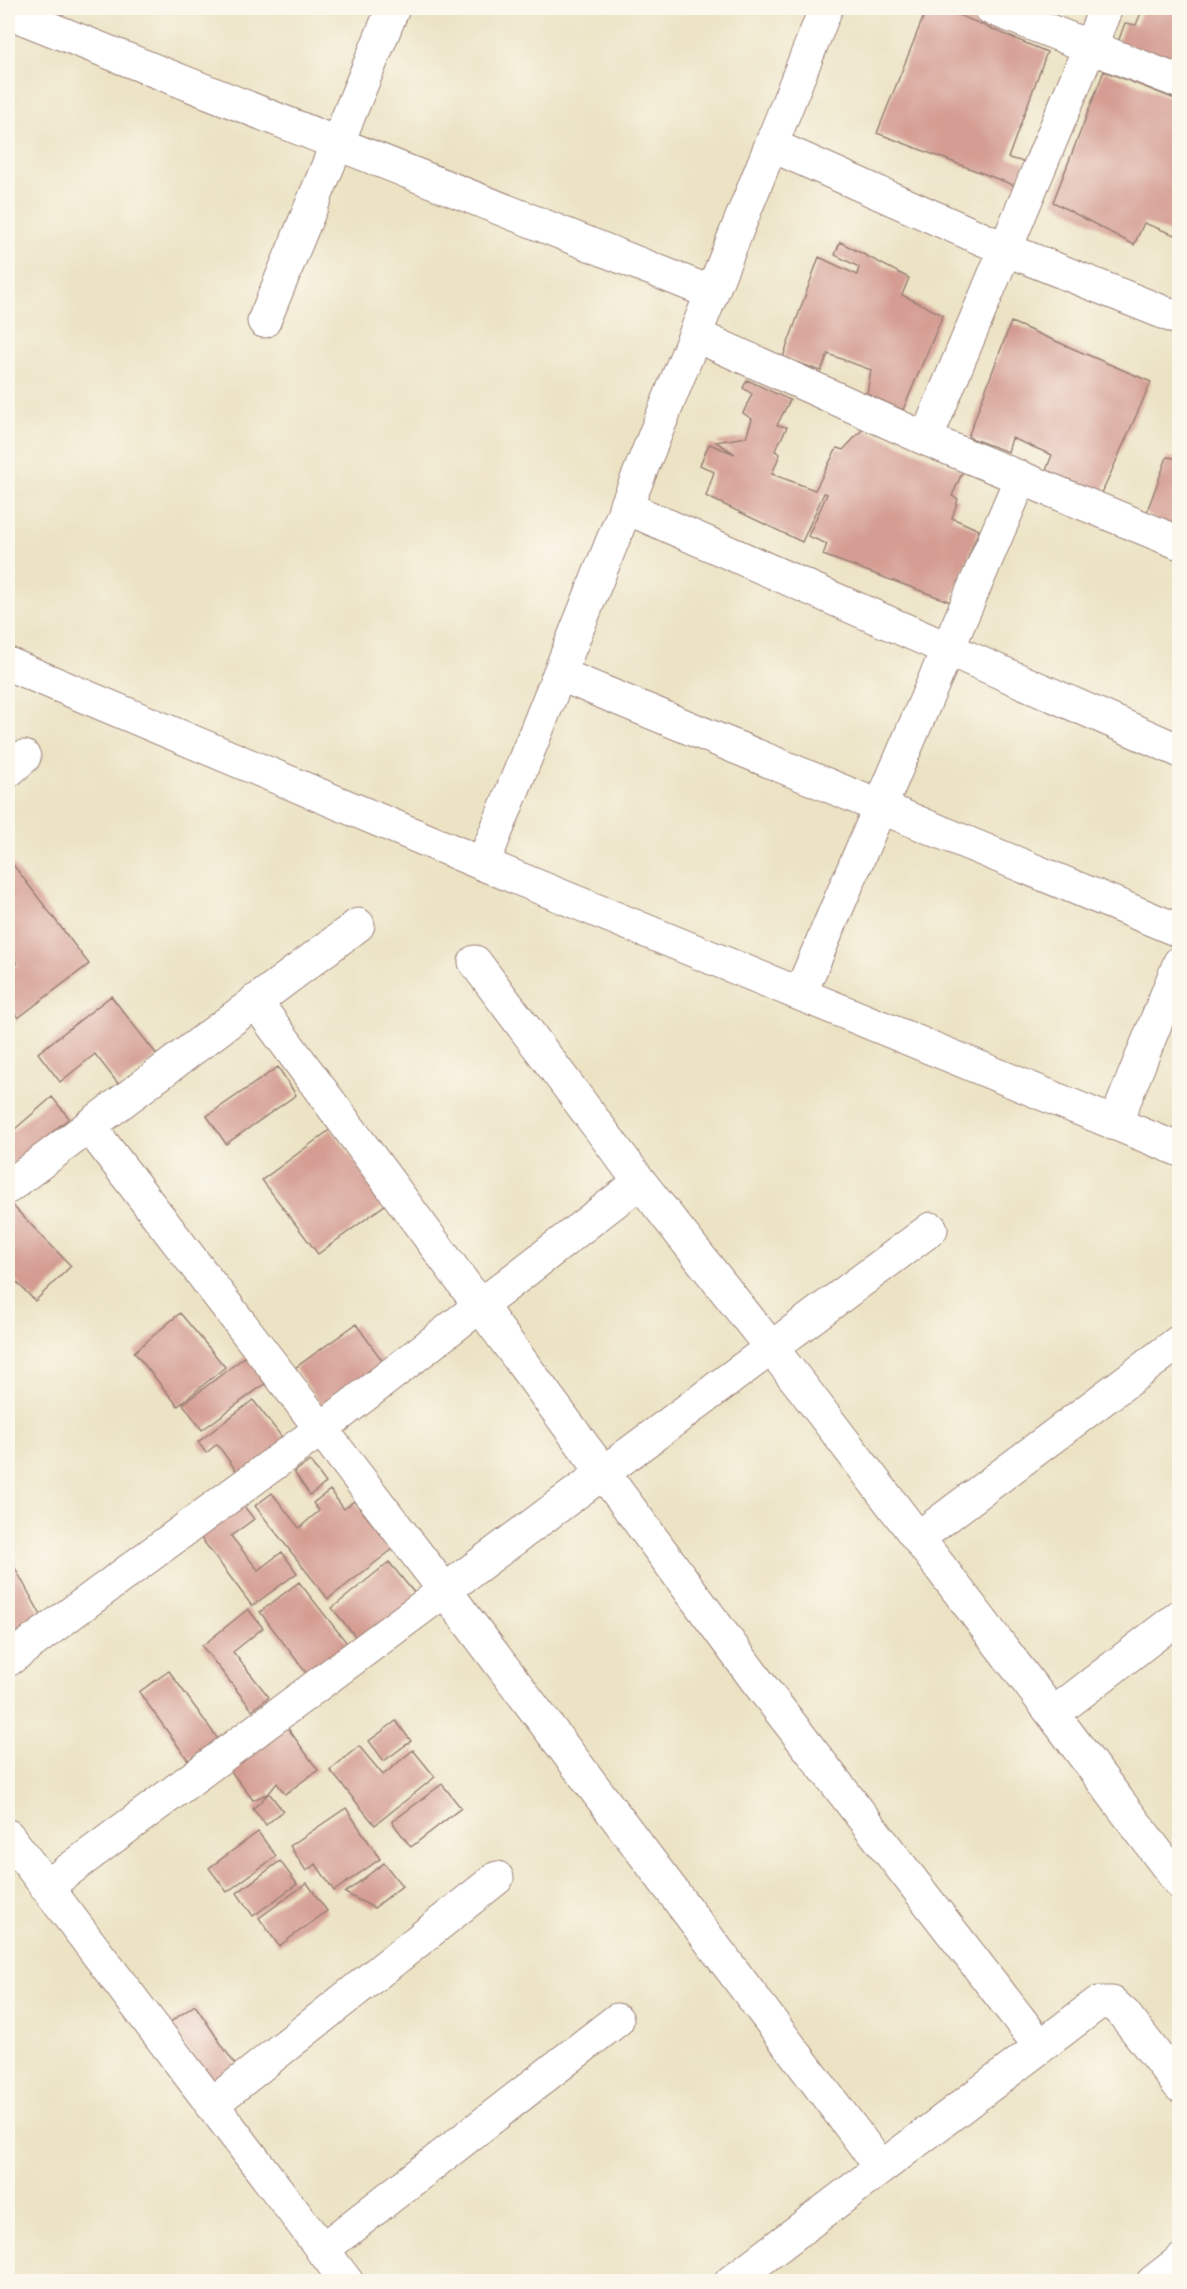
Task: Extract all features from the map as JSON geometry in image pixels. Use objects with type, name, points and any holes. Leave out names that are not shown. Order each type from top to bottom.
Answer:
[{"type":"street","points":[[264,321],[393,8]]},
{"type":"street","points":[[483,864],[826,8]]},
{"type":"street","points":[[991,8],[1090,45],[1179,82]]},
{"type":"street","points":[[926,439],[1106,8]]},
{"type":"street","points":[[8,12],[712,293]]},
{"type":"street","points":[[771,145],[1005,249],[1179,320]]},
{"type":"street","points":[[695,335],[926,439],[1179,543]]},
{"type":"street","points":[[800,994],[1021,478]]},
{"type":"street","points":[[625,507],[1179,751]]},
{"type":"street","points":[[8,664],[483,864],[1179,1150]]},
{"type":"street","points":[[559,674],[1179,932]]},
{"type":"street","points":[[8,1187],[358,925]]},
{"type":"street","points":[[475,962],[640,1182],[771,1347],[1053,1714],[1179,1883]]},
{"type":"street","points":[[1115,1124],[1179,962]]},
{"type":"street","points":[[255,1001],[757,1681],[1040,2046]]},
{"type":"street","points":[[89,1126],[446,1592],[881,2167]]},
{"type":"street","points":[[8,1660],[321,1429],[640,1182]]},
{"type":"street","points":[[46,1887],[446,1592],[931,1229]]},
{"type":"street","points":[[918,1538],[1179,1341]]},
{"type":"street","points":[[1053,1714],[1179,1616]]},
{"type":"street","points":[[8,1836],[347,2282]]},
{"type":"street","points":[[211,2105],[497,1878]]},
{"type":"street","points":[[730,2282],[1098,2003],[1112,2003],[1124,2014],[1179,2086]]},
{"type":"street","points":[[322,2250],[617,2020]]},
{"type":"street","points":[[1153,2282],[1179,2261]]},
{"type":"building","points":[[927,8],[942,8],[1047,52],[1008,158],[1025,162],[1016,186],[877,133]]},
{"type":"building","points":[[1143,8],[1180,8],[1180,64],[1118,42],[1125,23],[1136,25]]},
{"type":"building","points":[[1104,71],[1180,101],[1180,237],[1144,223],[1134,245],[1053,202]]},
{"type":"building","points":[[840,242],[909,278],[902,295],[943,315],[903,410],[867,394],[871,370],[828,354],[821,371],[783,357],[819,257],[857,275],[859,267],[835,255]]},
{"type":"building","points":[[1011,322],[1151,382],[1098,502],[1045,473],[1052,455],[1012,438],[1008,452],[968,437]]},
{"type":"building","points":[[747,380],[790,400],[777,425],[787,427],[775,451],[780,454],[772,474],[815,490],[837,448],[843,450],[863,429],[963,471],[952,496],[958,499],[952,518],[979,530],[951,602],[823,555],[827,544],[808,536],[827,494],[824,493],[802,542],[706,496],[714,472],[700,465],[709,444],[735,454],[716,442],[746,437],[752,419],[743,413],[752,394],[743,388]]},
{"type":"building","points":[[1167,457],[1180,459],[1180,534],[1146,514]]},
{"type":"building","points":[[8,858],[89,964],[18,1018],[8,1004],[8,972],[17,964],[8,951]]},
{"type":"building","points":[[111,996],[158,1056],[119,1085],[95,1054],[60,1082],[38,1053]]},
{"type":"building","points":[[278,1067],[296,1095],[226,1144],[207,1116]]},
{"type":"building","points":[[52,1097],[69,1118],[15,1164],[8,1160],[8,1135]]},
{"type":"building","points":[[331,1129],[386,1204],[318,1254],[262,1180]]},
{"type":"building","points":[[12,1205],[71,1266],[35,1301],[8,1273],[8,1209]]},
{"type":"building","points":[[180,1313],[225,1367],[178,1406],[134,1352]]},
{"type":"building","points":[[356,1324],[386,1366],[325,1410],[295,1368]]},
{"type":"building","points":[[246,1356],[266,1383],[202,1430],[183,1404]]},
{"type":"building","points":[[253,1400],[285,1441],[240,1476],[217,1444],[206,1453],[198,1442]]},
{"type":"building","points":[[310,1461],[326,1483],[310,1495],[294,1472]]},
{"type":"building","points":[[330,1490],[344,1509],[354,1501],[393,1549],[328,1599],[255,1506],[272,1493],[299,1528],[319,1511],[313,1503]]},
{"type":"building","points":[[240,1501],[254,1519],[231,1536],[258,1570],[282,1552],[297,1573],[252,1606],[198,1534]]},
{"type":"building","points":[[8,1555],[49,1630],[8,1642]]},
{"type":"building","points":[[389,1562],[420,1600],[363,1646],[332,1608]]},
{"type":"building","points":[[299,1582],[350,1647],[310,1678],[260,1612]]},
{"type":"building","points":[[248,1609],[263,1628],[233,1652],[269,1697],[252,1710],[202,1646]]},
{"type":"building","points":[[169,1671],[218,1739],[188,1760],[139,1692]]},
{"type":"building","points":[[396,1721],[411,1741],[384,1761],[369,1741]]},
{"type":"building","points":[[287,1727],[318,1770],[285,1794],[277,1783],[269,1793],[253,1800],[230,1770]]},
{"type":"building","points":[[359,1746],[383,1775],[413,1750],[435,1777],[375,1825],[330,1770]]},
{"type":"building","points":[[442,1784],[461,1808],[411,1847],[392,1822]]},
{"type":"building","points":[[269,1793],[283,1811],[266,1825],[253,1809]]},
{"type":"building","points":[[346,1808],[380,1859],[334,1891],[316,1864],[306,1871],[290,1846]]},
{"type":"building","points":[[258,1832],[276,1856],[227,1892],[209,1868]]},
{"type":"building","points":[[280,1861],[297,1884],[253,1916],[237,1893]]},
{"type":"building","points":[[384,1863],[402,1886],[374,1908],[345,1893]]},
{"type":"building","points":[[307,1883],[327,1911],[279,1946],[259,1918]]},
{"type":"building","points":[[195,2005],[240,2072],[215,2090],[169,2023]]}]
